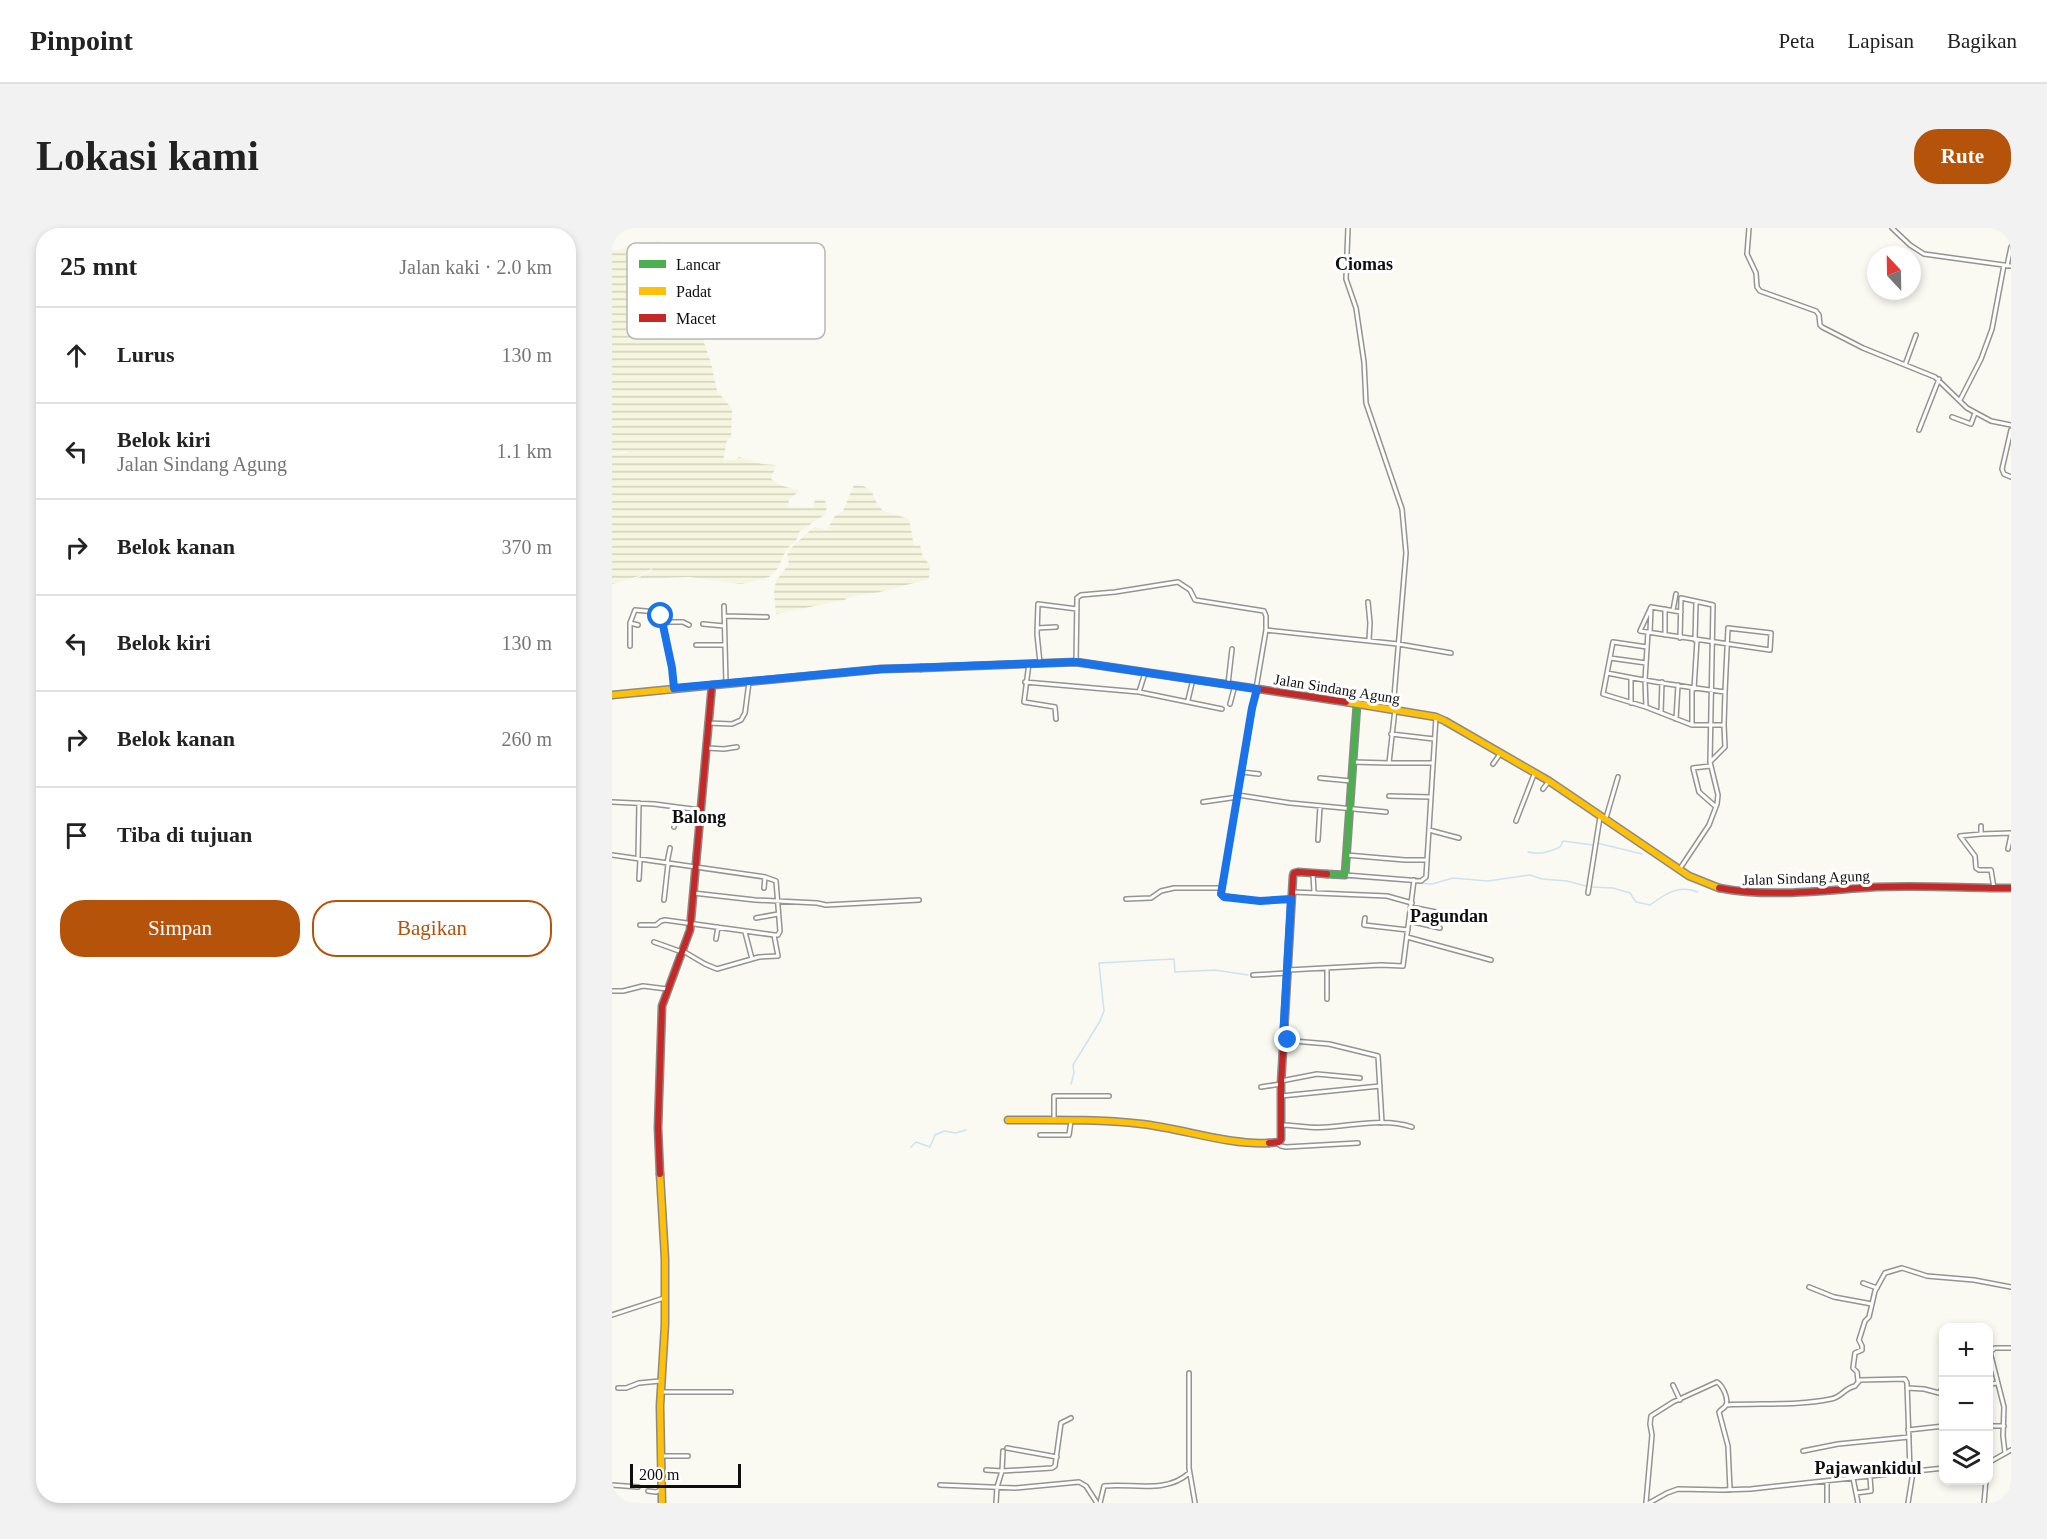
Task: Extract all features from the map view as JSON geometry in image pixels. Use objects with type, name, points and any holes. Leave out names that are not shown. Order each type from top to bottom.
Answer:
[{"type":"street","points":[[1348,228],[1346,279],[1356,308],[1364,362],[1366,403],[1402,509],[1406,545],[1389,764]]},
{"type":"street","points":[[1749,228],[1747,254],[1756,273],[1757,287],[1760,291],[1816,311],[1822,327],[1863,348],[1939,379],[1975,413],[2011,428],[2001,469],[2004,474],[2011,477]]},
{"type":"street","points":[[1892,228],[1910,246],[1924,254],[2007,266]]},
{"type":"street","points":[[1960,400],[1981,357],[1996,313],[2011,247]]},
{"type":"street","points":[[1905,364],[1916,334]]},
{"type":"street","points":[[1919,430],[1939,379]]},
{"type":"street","points":[[1952,417],[1971,424],[1975,413]]},
{"type":"street","points":[[1076,662],[1077,598],[1081,595],[1178,582],[1190,590],[1195,600],[1264,611],[1266,630],[1221,894],[1224,897],[1260,901],[1314,892],[1387,896],[1436,912]]},
{"type":"street","points":[[1673,610],[1676,594]]},
{"type":"street","points":[[1679,870],[1709,825],[1718,795],[1710,764],[1713,605],[1681,598],[1680,638]]},
{"type":"street","points":[[1368,602],[1370,623],[1368,640]]},
{"type":"street","points":[[1692,725],[1696,602]]},
{"type":"street","points":[[1040,663],[1037,628],[1038,603],[1077,609]]},
{"type":"street","points":[[724,606],[726,683]]},
{"type":"street","points":[[1651,607],[1681,612]]},
{"type":"street","points":[[1646,707],[1645,680],[1651,607]]},
{"type":"street","points":[[1651,607],[1640,631],[1680,638],[1713,642],[1728,644],[1770,650],[1771,633],[1728,628],[1728,644],[1724,725],[1725,747],[1710,764],[1693,768],[1699,792],[1716,807]]},
{"type":"street","points":[[1665,609],[1665,635]]},
{"type":"street","points":[[630,646],[630,623],[635,610],[656,612],[661,616],[674,688]]},
{"type":"street","points":[[724,616],[767,617]]},
{"type":"street","points":[[662,622],[683,622],[689,625]]},
{"type":"street","points":[[630,623],[638,625]]},
{"type":"street","points":[[703,624],[724,626]]},
{"type":"street","points":[[1037,628],[1056,627]]},
{"type":"street","points":[[1266,630],[1368,640],[1451,653]]},
{"type":"street","points":[[1647,647],[1613,642],[1603,694],[1646,707],[1692,725],[1724,725]]},
{"type":"street","points":[[696,645],[725,645]]},
{"type":"street","points":[[1230,704],[1232,649]]},
{"type":"street","points":[[1610,658],[1646,663]]},
{"type":"street","name":"Jalan Sindang Agung","points":[[612,695],[881,669],[1076,662],[1436,717],[1549,781],[1679,870],[1708,885],[1752,894],[1879,887],[2011,888]]},
{"type":"street","points":[[1029,663],[1024,702],[1055,707],[1056,719]]},
{"type":"street","points":[[1139,692],[1146,672]]},
{"type":"street","points":[[1607,674],[1678,684],[1693,689],[1725,692]]},
{"type":"street","points":[[1631,678],[1631,702]]},
{"type":"street","points":[[1188,701],[1194,679]]},
{"type":"street","points":[[708,723],[735,723],[743,719],[749,681]]},
{"type":"street","points":[[1025,682],[1139,692],[1222,709]]},
{"type":"street","points":[[1661,713],[1662,682]]},
{"type":"street","points":[[1676,719],[1678,684]]},
{"type":"street","points":[[662,1503],[660,1456],[664,1235],[658,1105],[660,1034],[662,1006],[691,923],[712,685]]},
{"type":"street","points":[[1345,875],[1357,704]]},
{"type":"street","points":[[1277,1143],[1281,1139],[1283,1038],[1294,873],[1313,876],[1345,875],[1423,881],[1426,878],[1436,717]]},
{"type":"street","points":[[1391,734],[1434,739]]},
{"type":"street","points":[[705,748],[737,747]]},
{"type":"street","points":[[1493,764],[1501,752]]},
{"type":"street","points":[[1352,762],[1433,763]]},
{"type":"street","points":[[1242,772],[1259,774]]},
{"type":"street","points":[[1516,821],[1534,772]]},
{"type":"street","points":[[1588,893],[1603,816],[1618,777]]},
{"type":"street","points":[[1320,778],[1351,781]]},
{"type":"street","points":[[1543,789],[1549,781]]},
{"type":"street","points":[[1203,802],[1238,796],[1386,812]]},
{"type":"street","points":[[1389,796],[1430,797]]},
{"type":"street","points":[[612,802],[639,802],[700,810]]},
{"type":"street","points":[[639,802],[639,879]]},
{"type":"street","points":[[1318,840],[1320,806]]},
{"type":"street","points":[[674,827],[678,807]]},
{"type":"street","points":[[1981,826],[1981,834]]},
{"type":"street","points":[[1429,830],[1459,838]]},
{"type":"street","points":[[1994,888],[1991,870],[1976,868],[1976,856],[1960,836],[2011,834],[2008,849]]},
{"type":"street","points":[[664,900],[670,848]]},
{"type":"street","points":[[612,855],[765,877],[778,882],[779,934],[745,932],[662,920],[656,925],[640,925]]},
{"type":"street","points":[[1346,855],[1428,860]]},
{"type":"street","points":[[1313,876],[1314,892]]},
{"type":"street","points":[[764,888],[765,877]]},
{"type":"street","points":[[1253,975],[1381,965],[1403,966],[1414,880]]},
{"type":"street","points":[[1126,899],[1150,898],[1161,891],[1174,888],[1221,888]]},
{"type":"street","points":[[693,893],[828,905],[919,900]]},
{"type":"street","points":[[756,918],[778,914]]},
{"type":"street","points":[[1365,918],[1364,925],[1408,930]]},
{"type":"street","points":[[1409,921],[1440,928]]},
{"type":"street","points":[[716,939],[718,927]]},
{"type":"street","points":[[745,932],[752,959]]},
{"type":"street","points":[[654,942],[682,951],[717,969],[752,959],[778,956],[774,935]]},
{"type":"street","points":[[1407,937],[1491,960]]},
{"type":"street","points":[[1327,969],[1327,999]]},
{"type":"street","points":[[612,991],[643,986],[667,989]]},
{"type":"street","points":[[1283,1038],[1329,1044],[1377,1055],[1382,1123]]},
{"type":"street","points":[[1261,1087],[1317,1074],[1360,1078]]},
{"type":"street","points":[[1281,1096],[1380,1086]]},
{"type":"street","points":[[1054,1119],[1054,1096],[1109,1096]]},
{"type":"street","points":[[1040,1135],[1069,1135],[1071,1119]]},
{"type":"street","points":[[1008,1120],[1071,1119],[1144,1124],[1247,1144],[1277,1143],[1286,1147],[1358,1143]]},
{"type":"street","points":[[1281,1125],[1328,1127],[1395,1122],[1412,1127]]},
{"type":"street","points":[[1858,1381],[1857,1372],[1853,1368],[1855,1353],[1862,1350],[1859,1341],[1877,1288],[1885,1273],[1902,1268],[1927,1275],[2011,1287]]},
{"type":"street","points":[[1863,1283],[1877,1288]]},
{"type":"street","points":[[1809,1287],[1834,1298],[1872,1304]]},
{"type":"street","points":[[612,1314],[664,1298]]},
{"type":"street","points":[[2005,1453],[2004,1407],[1991,1350],[2011,1348]]},
{"type":"street","points":[[1189,1373],[1189,1473],[1195,1503]]},
{"type":"street","points":[[1730,1490],[1728,1446],[1719,1412],[1726,1405],[1770,1403],[1791,1405],[1829,1400],[1838,1397],[1847,1387],[1855,1386],[1862,1379],[1905,1379],[1912,1472],[1908,1503]]},
{"type":"street","points":[[618,1388],[662,1381]]},
{"type":"street","points":[[1647,1503],[1652,1435],[1651,1416],[1717,1382],[1722,1386],[1726,1405]]},
{"type":"street","points":[[1993,1384],[1998,1383]]},
{"type":"street","points":[[1672,1385],[1680,1400]]},
{"type":"street","points":[[1907,1388],[1939,1392]]},
{"type":"street","points":[[661,1392],[731,1392]]},
{"type":"street","points":[[986,1470],[1052,1468],[1056,1464],[1060,1423],[1071,1418]]},
{"type":"street","points":[[1993,1426],[2004,1426]]},
{"type":"street","points":[[1908,1430],[1939,1427]]},
{"type":"street","points":[[1803,1451],[1838,1444],[1909,1437]]},
{"type":"street","points":[[1007,1448],[1057,1457]]},
{"type":"street","points":[[996,1503],[1003,1450]]},
{"type":"street","points":[[1993,1460],[2011,1450]]},
{"type":"street","points":[[660,1456],[688,1456]]},
{"type":"street","points":[[1647,1503],[1678,1490],[1730,1490],[1939,1469]]},
{"type":"street","points":[[1098,1503],[1104,1486],[1167,1485],[1179,1481],[1189,1473]]},
{"type":"street","points":[[1856,1493],[1870,1492],[1870,1477]]},
{"type":"street","points":[[1853,1478],[1858,1503]]},
{"type":"street","points":[[1827,1481],[1827,1503]]},
{"type":"street","points":[[940,1485],[1023,1487],[1082,1483],[1098,1503]]},
{"type":"street","points":[[612,1485],[638,1486]]},
{"type":"street","points":[[1984,1503],[1986,1485]]},
{"type":"street","points":[[648,1491],[661,1490]]},
{"type":"green space","points":[[627,248],[627,339],[703,339],[717,391],[732,409],[731,437],[727,441],[723,460],[734,460],[739,457],[762,464],[776,465],[771,479],[780,485],[800,491],[790,498],[787,507],[813,508],[815,499],[825,500],[827,508],[824,515],[799,532],[797,539],[786,550],[778,568],[769,577],[741,584],[689,577],[636,579],[651,571],[653,566],[639,576],[612,584],[612,454],[627,453],[629,455],[627,451],[612,453],[612,251]]},
{"type":"green space","points":[[854,485],[864,486],[872,492],[883,511],[909,519],[914,546],[920,545],[923,557],[930,565],[929,579],[776,614],[774,592],[776,581],[789,564],[787,555],[791,548],[814,527],[827,530],[834,517],[843,511]]},
{"type":"waterway","points":[[1528,852],[1548,852],[1560,847],[1563,841],[1593,845]]},
{"type":"waterway","points":[[1597,843],[1642,854]]},
{"type":"waterway","points":[[1416,883],[1432,884],[1453,878],[1488,881],[1530,875],[1586,886]]},
{"type":"waterway","points":[[1315,876],[1411,882]]},
{"type":"waterway","points":[[1591,887],[1613,888],[1630,893],[1636,902],[1650,905],[1672,891],[1685,889],[1698,892]]},
{"type":"waterway","points":[[1071,1084],[1074,1073],[1073,1065],[1104,1011],[1099,963],[1174,959],[1175,972],[1215,970],[1248,975]]},
{"type":"waterway","points":[[911,1147],[916,1142],[930,1147],[935,1135],[944,1131],[956,1133],[966,1130]]},
{"type":"traffic: fast","points":[[1327,874],[1345,875],[1357,704]]},
{"type":"traffic: slow","points":[[612,695],[881,669],[921,668]]},
{"type":"traffic: slow","points":[[1346,702],[1436,717],[1445,721],[1549,781],[1689,876],[1719,888]]},
{"type":"traffic: slow","points":[[1008,1120],[1125,1122],[1158,1126],[1237,1142],[1269,1143]]},
{"type":"traffic: slow","points":[[660,1174],[665,1259],[665,1324],[660,1406],[662,1503]]},
{"type":"traffic: jam","points":[[921,668],[1076,662],[1346,702]]},
{"type":"traffic: jam","points":[[660,1174],[658,1128],[662,1006],[690,930],[712,685]]},
{"type":"traffic: jam","points":[[1269,1143],[1279,1142],[1281,1139],[1281,1084],[1293,876],[1298,872],[1327,874]]},
{"type":"traffic: jam","points":[[1719,888],[1778,893],[1893,886],[2011,888]]},
{"type":"district","name":"Ciomas","points":[[1364,264]]},
{"type":"district","name":"Balong","points":[[699,817]]},
{"type":"district","name":"Pagundan","points":[[1449,916]]},
{"type":"district","name":"Pajawankidul","points":[[1868,1468]]},
{"type":"route","points":[[661,616],[674,688],[881,669],[1076,662],[1257,689],[1247,734],[1221,894],[1224,897],[1248,900],[1291,899],[1283,1038],[1288,1040]]}]
